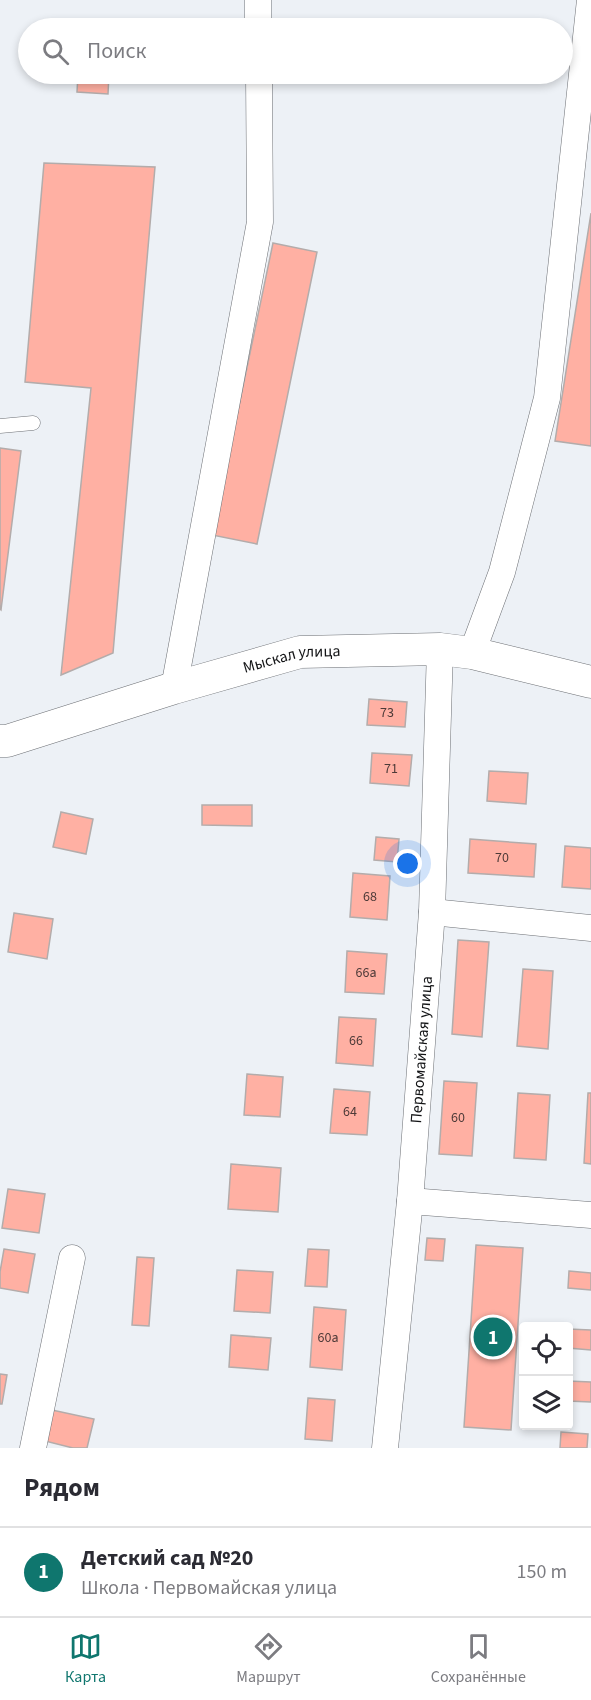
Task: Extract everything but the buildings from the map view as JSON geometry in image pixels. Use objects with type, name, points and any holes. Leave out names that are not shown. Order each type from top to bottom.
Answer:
[{"type":"street","points":[[258,0],[258,18]]},
{"type":"street","points":[[472,653],[502,572],[547,398],[590,0]]},
{"type":"street","points":[[174,688],[260,222],[258,84]]},
{"type":"street","name":"Мыскал улица","points":[[0,741],[7,741],[174,688],[300,652],[440,649],[472,653],[591,682]]},
{"type":"street","name":"Первомайская улица","points":[[385,1448],[410,1202],[432,912],[440,649]]},
{"type":"street","points":[[432,912],[591,927]]},
{"type":"street","points":[[410,1202],[591,1215]]},
{"type":"street","points":[[33,1448],[72,1258]]},
{"type":"lane","points":[[0,426],[33,423]]},
{"type":"place","name":"Детский сад №20","points":[[493,1337]]}]
